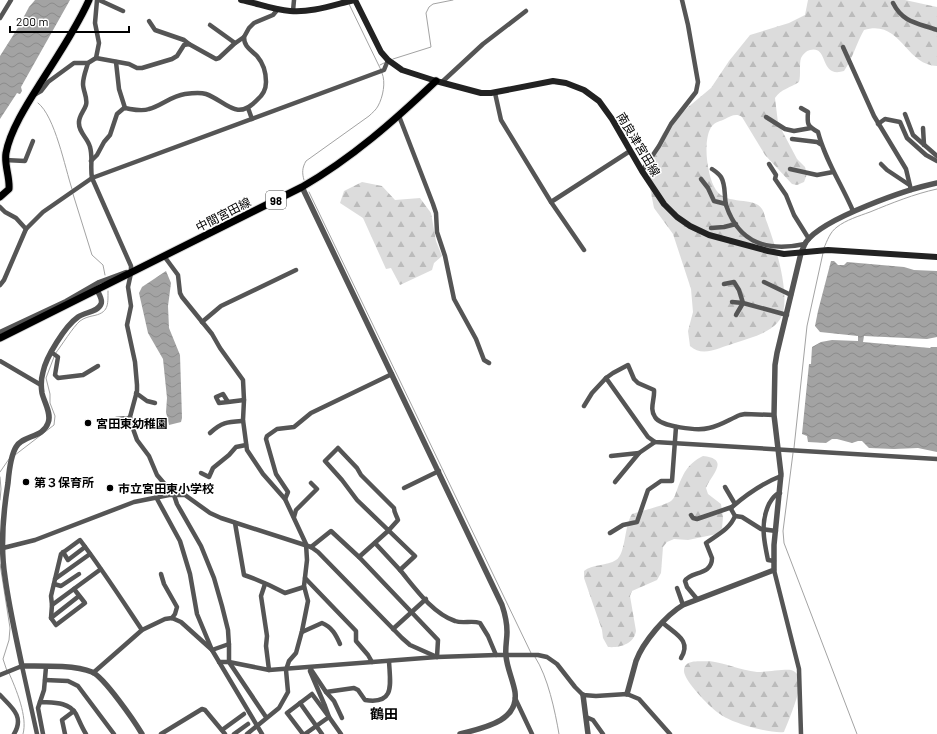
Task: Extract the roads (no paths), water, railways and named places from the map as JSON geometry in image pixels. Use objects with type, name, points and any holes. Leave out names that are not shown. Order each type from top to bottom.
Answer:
[{"type":"main road","points":[[0,197],[9,189],[5,160],[8,144],[25,109],[72,32],[89,0]]},
{"type":"main road","name":"南良津宮田線","points":[[241,0],[278,10],[302,12],[352,0],[378,46],[388,60],[402,70],[439,82],[481,93],[495,93],[553,81],[566,83],[584,90],[599,102],[612,119],[642,171],[664,204],[677,217],[690,226],[709,235],[784,254],[828,250],[937,256]]},
{"type":"main road","name":"中間宮田線","points":[[0,338],[96,287],[164,256],[302,187],[345,160],[369,142],[439,82]]},
{"type":"street","points":[[0,18],[11,0]]},
{"type":"street","points":[[96,58],[99,43],[95,23],[98,0],[123,11]]},
{"type":"street","points":[[293,11],[294,0]]},
{"type":"street","points":[[642,171],[659,146],[671,124],[696,92],[698,82],[682,0]]},
{"type":"street","points":[[893,3],[897,12],[902,16],[912,22],[937,30]]},
{"type":"street","points":[[149,21],[155,30],[184,40],[216,59],[221,57],[235,43],[244,37],[254,23],[273,15],[278,10]]},
{"type":"street","points":[[439,82],[483,44],[526,11]]},
{"type":"street","points":[[210,26],[235,43]]},
{"type":"street","points":[[92,161],[110,135],[117,114],[120,110],[125,108],[147,110],[174,97],[183,94],[195,93],[207,94],[230,109],[237,110],[248,108],[262,96],[266,90],[266,74],[261,62],[245,44],[244,37]]},
{"type":"street","points":[[33,96],[41,91],[48,82],[74,63],[88,63],[96,58],[129,64],[137,68],[145,67],[172,59],[177,56],[184,45],[189,44]]},
{"type":"street","points":[[843,47],[878,124],[906,169],[910,187]]},
{"type":"street","points":[[0,285],[4,280],[26,229],[43,212],[92,178],[381,71],[388,60]]},
{"type":"street","points":[[116,62],[119,89],[125,108]]},
{"type":"street","points":[[88,63],[83,85],[86,104],[79,122],[80,129],[90,146],[92,178],[131,266],[128,288],[131,306],[127,325],[135,362],[136,393],[130,418],[133,432],[147,453],[157,475],[174,495],[177,504],[201,546],[212,572],[224,612],[228,630],[229,662],[266,717]]},
{"type":"street","points":[[495,93],[501,120],[551,202],[584,250]]},
{"type":"street","points":[[248,108],[252,119]]},
{"type":"street","points":[[801,108],[808,112],[807,122],[811,128],[818,132],[820,144],[854,211]]},
{"type":"street","points":[[905,114],[913,134],[937,156]]},
{"type":"street","points":[[399,116],[436,213],[437,232],[445,256],[454,299],[476,339],[484,360],[489,363]]},
{"type":"street","points":[[766,117],[785,129],[794,132],[811,128]]},
{"type":"street","points":[[878,124],[885,119],[900,122],[907,138],[926,155],[937,161]]},
{"type":"street","points":[[923,128],[924,145]]},
{"type":"street","points":[[792,139],[817,142],[820,144]]},
{"type":"street","points":[[5,160],[25,162],[33,141]]},
{"type":"street","points":[[551,202],[630,151]]},
{"type":"street","points":[[769,164],[776,175],[775,179],[786,195],[794,215],[809,239]]},
{"type":"street","points":[[881,164],[887,170],[906,181],[910,187]]},
{"type":"street","points":[[712,169],[723,180],[726,204],[736,224],[747,237],[768,246],[789,247],[805,244]]},
{"type":"street","points":[[790,169],[817,175],[833,172]]},
{"type":"street","points":[[701,179],[708,188],[714,201],[726,204]]},
{"type":"street","points":[[801,734],[799,669],[774,570],[781,476],[774,415],[775,365],[777,353],[801,253],[809,239],[833,221],[910,187],[937,183]]},
{"type":"street","points":[[302,187],[502,605],[506,618],[507,631],[505,655],[515,698],[532,734]]},
{"type":"street","points":[[0,207],[5,212],[16,218],[26,229]]},
{"type":"street","points":[[711,228],[736,224]]},
{"type":"street","points":[[164,256],[178,276],[180,294],[212,334],[220,348],[240,374],[244,386],[243,421],[248,454],[285,499],[308,546],[304,587],[308,601],[302,632],[296,652],[286,670],[288,692],[278,709],[266,717],[258,726],[247,734]]},
{"type":"street","points":[[202,322],[221,306],[296,270]]},
{"type":"street","points":[[724,284],[734,282],[739,290],[743,303],[736,315]]},
{"type":"street","points":[[764,282],[791,295]]},
{"type":"street","points":[[0,332],[96,287],[101,299],[101,304],[97,309],[77,317],[51,352],[45,364],[41,386],[49,417],[48,424],[43,431],[19,443],[14,452],[6,496],[1,548],[22,666],[37,734]]},
{"type":"street","points":[[732,302],[743,303],[787,315]]},
{"type":"street","points":[[51,352],[58,357],[55,375],[58,378],[83,374],[98,366]]},
{"type":"street","points":[[0,361],[41,386]]},
{"type":"street","points":[[584,406],[592,393],[606,378],[628,365],[634,379],[638,383],[654,390],[652,409],[655,417],[661,422],[676,427],[706,429],[746,414],[774,415]]},
{"type":"street","points":[[285,499],[288,492],[276,474],[266,439],[267,436],[277,429],[294,427],[311,413],[392,374]]},
{"type":"street","points":[[606,378],[648,437],[655,442],[937,459]]},
{"type":"street","points":[[136,393],[148,401],[155,403]]},
{"type":"street","points":[[228,402],[244,400]]},
{"type":"street","points":[[116,419],[130,418]]},
{"type":"street","points":[[210,433],[224,423],[243,421]]},
{"type":"street","points":[[610,534],[623,525],[637,522],[648,490],[661,481],[672,481],[676,427]]},
{"type":"street","points":[[615,482],[639,453],[655,442]]},
{"type":"street","points":[[202,473],[209,477],[213,468],[236,447],[246,445]]},
{"type":"street","points":[[359,557],[375,543],[388,530],[398,520],[394,513],[394,508],[361,475],[357,468],[338,448],[326,461],[357,500],[388,530],[415,556],[400,570]]},
{"type":"street","points":[[612,456],[639,453]]},
{"type":"street","points":[[404,488],[439,472]]},
{"type":"street","points":[[690,515],[697,519],[733,505],[763,484],[781,476]]},
{"type":"street","points":[[294,519],[296,510],[317,489],[311,483]]},
{"type":"street","points":[[725,488],[733,505],[731,510],[735,516],[742,517],[755,526],[763,529],[776,531]]},
{"type":"street","points":[[774,560],[768,560],[763,529],[765,516],[769,505],[775,495],[780,493]]},
{"type":"street","points":[[1,548],[35,540],[134,502],[156,497],[185,495],[210,513],[221,518],[308,546],[318,552],[410,645],[437,657]]},
{"type":"street","points":[[156,497],[180,541],[190,574],[197,614],[212,650],[262,734]]},
{"type":"street","points":[[697,599],[685,584],[686,579],[700,574],[710,566],[712,558],[706,543],[725,530],[735,516]]},
{"type":"street","points":[[235,523],[244,574],[261,580],[265,584],[278,588],[285,593],[304,587]]},
{"type":"street","points":[[308,546],[331,530],[359,557],[438,640],[437,657]]},
{"type":"street","points":[[74,589],[85,603],[56,625],[51,618],[52,605],[50,599],[57,565],[61,554],[80,540],[142,630]]},
{"type":"street","points":[[375,543],[440,614],[457,622],[480,623],[488,636],[496,655]]},
{"type":"street","points":[[63,552],[68,560],[85,547]]},
{"type":"street","points":[[54,582],[90,554]]},
{"type":"street","points":[[52,605],[101,569]]},
{"type":"street","points":[[627,694],[644,646],[673,611],[697,599],[774,570]]},
{"type":"street","points":[[54,582],[61,586],[79,574]]},
{"type":"street","points":[[161,574],[164,584],[176,607],[175,614],[172,618]]},
{"type":"street","points":[[305,578],[356,631],[356,641],[372,662]]},
{"type":"street","points":[[265,584],[262,596],[267,636],[266,646],[269,670]]},
{"type":"street","points":[[677,588],[683,605]]},
{"type":"street","points":[[51,618],[79,596]]},
{"type":"street","points":[[393,629],[426,599]]},
{"type":"street","points":[[94,673],[142,630],[165,619],[172,618],[181,622],[212,650]]},
{"type":"street","points":[[302,632],[322,623],[328,626],[335,634],[340,644]]},
{"type":"street","points":[[663,623],[684,642],[684,653],[681,658]]},
{"type":"street","points":[[212,650],[229,644]]},
{"type":"street","points":[[219,662],[229,662],[269,670],[286,670],[437,657],[496,655],[531,655],[547,657],[557,664],[575,688],[583,694],[596,696],[627,694],[639,699],[670,734]]},
{"type":"street","points":[[326,692],[354,688],[358,690],[365,700],[380,700],[387,696],[390,692],[389,661]]},
{"type":"street","points":[[3,673],[22,666],[83,669],[94,673],[103,681],[142,734]]},
{"type":"street","points":[[43,734],[38,708],[45,680],[46,666]]},
{"type":"street","points":[[310,668],[334,701],[342,718]]},
{"type":"street","points":[[310,668],[312,679],[329,717]]},
{"type":"street","points":[[45,680],[68,681],[78,686],[114,734]]},
{"type":"street","points":[[287,713],[312,694],[341,734]]},
{"type":"street","points":[[583,694],[588,734]]},
{"type":"street","points":[[0,695],[10,704],[17,716],[18,726],[14,734]]},
{"type":"street","points":[[460,734],[494,724],[504,718],[510,712],[515,698]]},
{"type":"street","points":[[40,702],[66,704],[74,711],[86,734]]},
{"type":"street","points":[[300,703],[322,734]]},
{"type":"street","points":[[160,734],[202,709],[205,710],[223,733],[244,714]]},
{"type":"street","points":[[278,709],[287,713],[304,734],[329,717]]},
{"type":"street","points":[[65,734],[62,720],[74,711]]},
{"type":"street","points":[[586,717],[593,720],[603,734]]},
{"type":"street","points":[[234,734],[248,724]]},
{"type":"water","points":[[35,0],[70,0],[21,87],[22,91],[20,94],[17,93],[0,119],[0,56],[29,7]]},
{"type":"water","points":[[831,261],[834,261],[838,265],[844,265],[847,262],[904,267],[914,270],[937,271],[937,337],[927,339],[864,336],[863,342],[930,348],[937,347],[937,452],[918,448],[869,448],[862,441],[852,443],[837,439],[832,439],[826,443],[808,442],[807,436],[802,434],[812,347],[821,342],[832,340],[858,341],[858,336],[820,332],[815,326]]},
{"type":"water","points":[[166,271],[171,283],[168,306],[169,328],[180,355],[182,418],[181,422],[169,425],[166,412],[167,398],[163,359],[148,333],[139,293],[142,287]]},
{"type":"waterway","points":[[393,59],[431,47],[426,13],[429,7],[433,4],[453,0]]},
{"type":"waterway","points":[[349,4],[381,70]]},
{"type":"waterway","points":[[380,65],[384,63]]},
{"type":"waterway","points":[[304,180],[303,170],[306,161],[369,116],[376,109],[380,102],[383,90],[384,81],[382,73]]},
{"type":"waterway","points":[[38,103],[50,119],[59,143],[72,189]]},
{"type":"waterway","points":[[824,248],[832,231],[844,222],[903,199],[937,189]]},
{"type":"waterway","points":[[309,192],[531,653]]},
{"type":"waterway","points":[[73,194],[92,255],[103,265],[105,275]]},
{"type":"waterway","points":[[794,448],[807,326],[823,253]]},
{"type":"waterway","points":[[55,354],[80,321],[98,315],[105,310],[108,300],[108,291]]},
{"type":"waterway","points":[[15,455],[54,425],[55,416],[50,403],[50,394],[46,378],[54,357]]},
{"type":"waterway","points":[[793,453],[783,531],[784,543],[857,734]]},
{"type":"waterway","points":[[0,472],[9,459]]},
{"type":"waterway","points":[[0,477],[0,500]]},
{"type":"waterway","points":[[0,564],[10,628],[9,640],[3,659],[7,671]]},
{"type":"waterway","points":[[535,657],[544,674],[553,705],[559,734]]},
{"type":"waterway","points":[[9,673],[23,711],[23,734]]},
{"type":"place","name":"宮田東幼稚園","points":[[88,423]]},
{"type":"place","name":"第３保育所","points":[[26,482]]},
{"type":"place","name":"市立宮田東小学校","points":[[110,488]]},
{"type":"district","name":"鶴田","points":[[384,713]]}]
